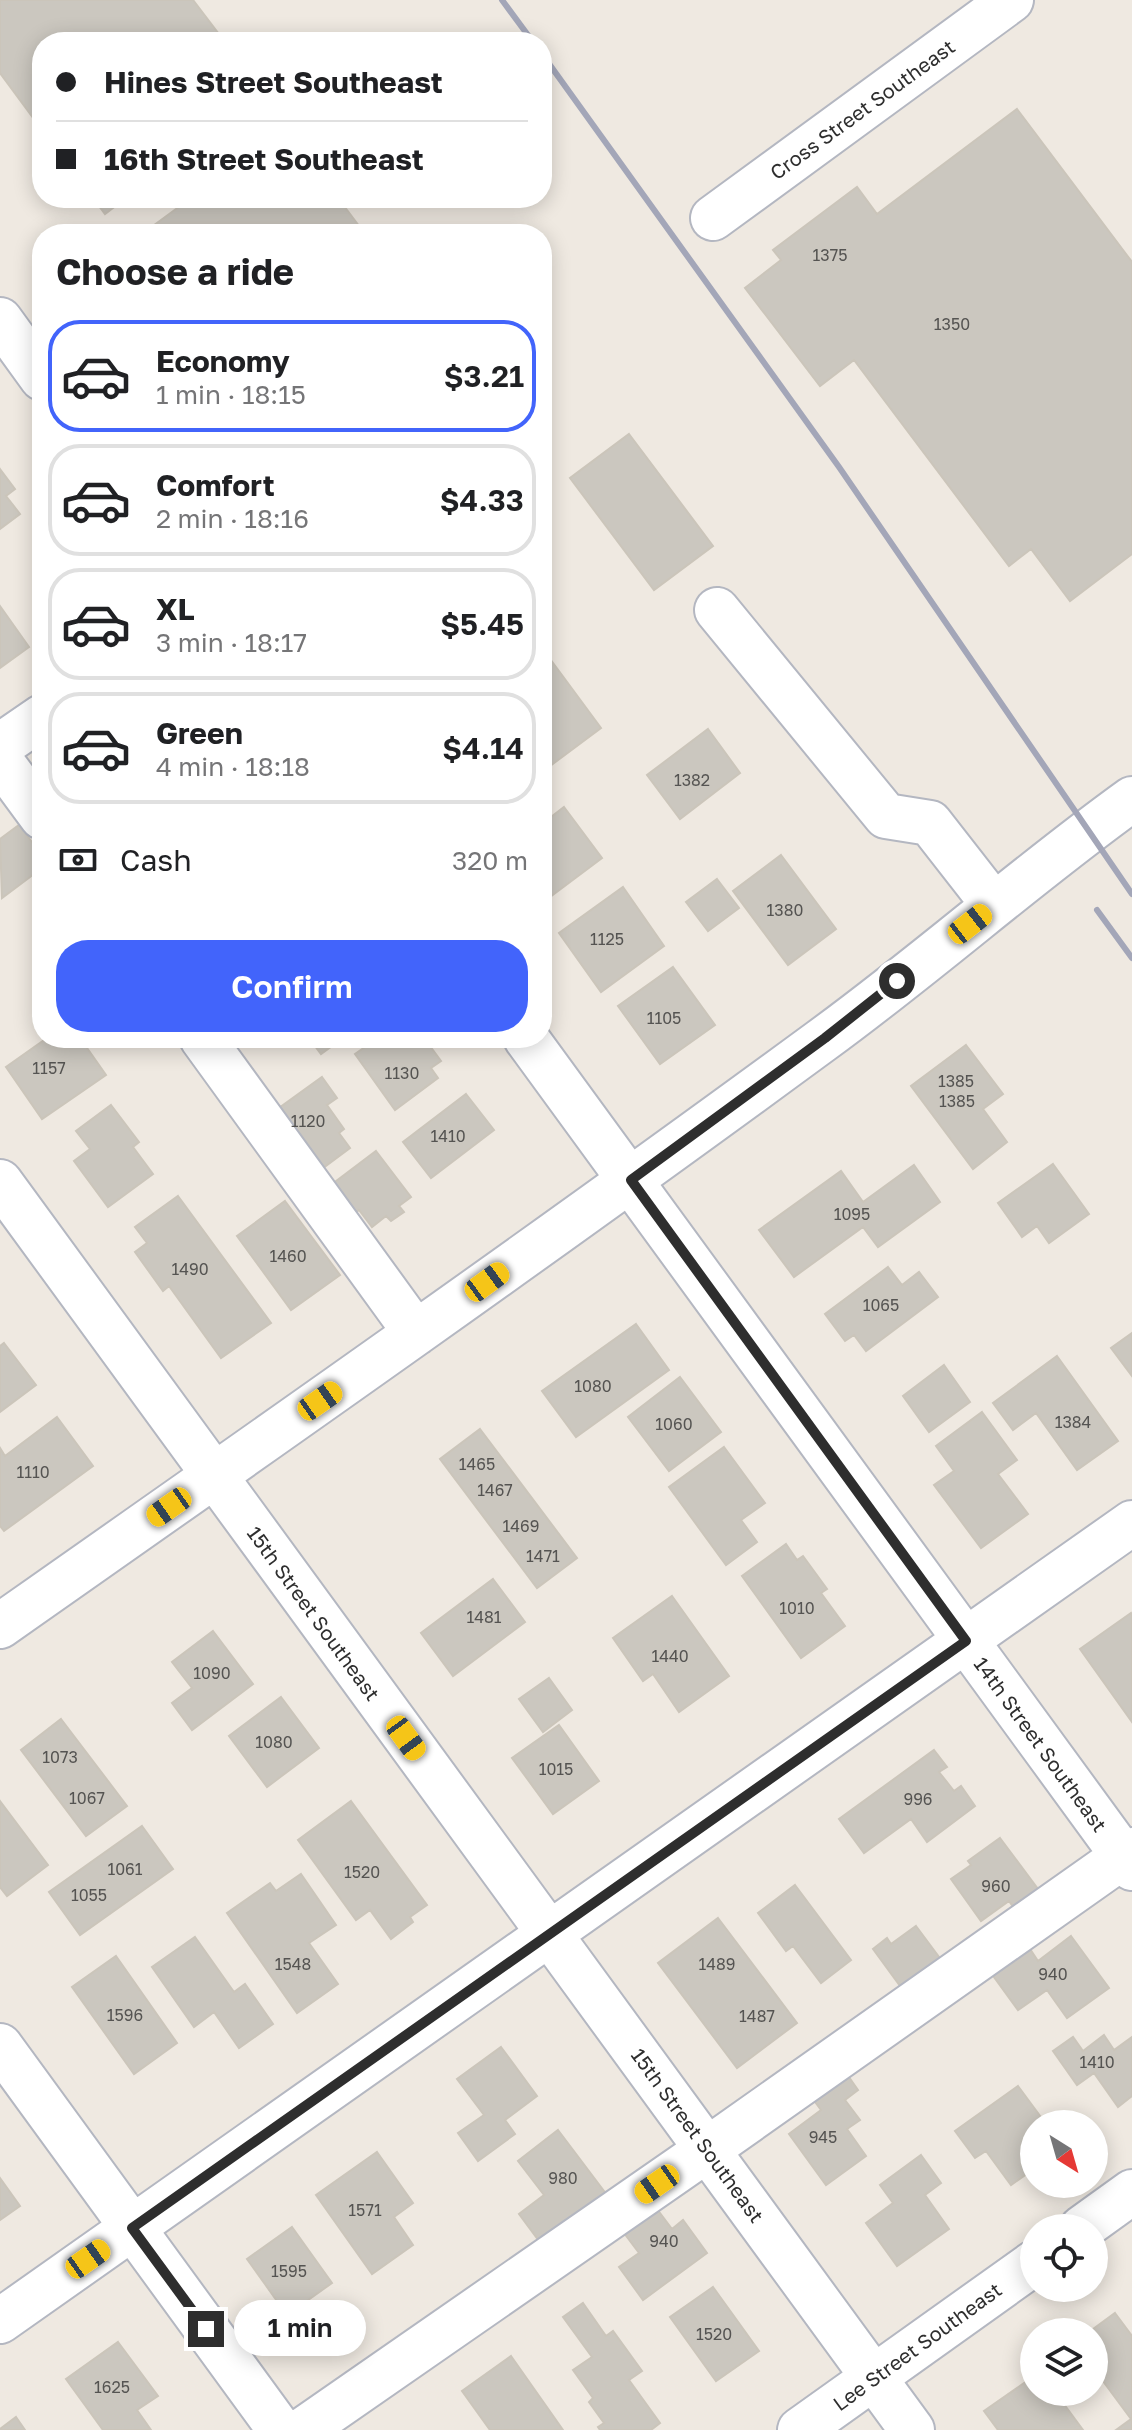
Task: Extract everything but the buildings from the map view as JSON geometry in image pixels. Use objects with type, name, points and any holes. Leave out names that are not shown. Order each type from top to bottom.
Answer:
[{"type":"street","name":"Cross Street Southeast","points":[[713,218],[1011,0]]},
{"type":"street","points":[[0,320],[32,364]]},
{"type":"street","points":[[717,610],[886,816],[930,823],[994,905]]},
{"type":"street","points":[[0,746],[32,724]]},
{"type":"street","points":[[0,760],[32,803]]},
{"type":"street","points":[[1,1623],[631,1180],[825,1038],[1132,799]]},
{"type":"street","points":[[209,1048],[416,1333]]},
{"type":"street","name":"14th Street Southeast","points":[[533,1048],[966,1641],[1129,1858]]},
{"type":"street","name":"15th Street Southeast","points":[[0,1182],[912,2430]]},
{"type":"street","points":[[0,2321],[1132,1523]]},
{"type":"street","points":[[303,2430],[1129,1858]]},
{"type":"street","points":[[0,2046],[280,2430]]},
{"type":"street","points":[[1101,2214],[1132,2192]]},
{"type":"street","name":"Lee Street Southeast","points":[[800,2430],[1020,2273]]},
{"type":"railway","points":[[502,0],[526,32]]},
{"type":"railway","points":[[552,68],[839,467],[1132,894]]},
{"type":"railway","points":[[1097,910],[1132,958]]},
{"type":"route","points":[[206,2329],[132,2228],[966,1641],[631,1180],[825,1038],[897,981]]}]
